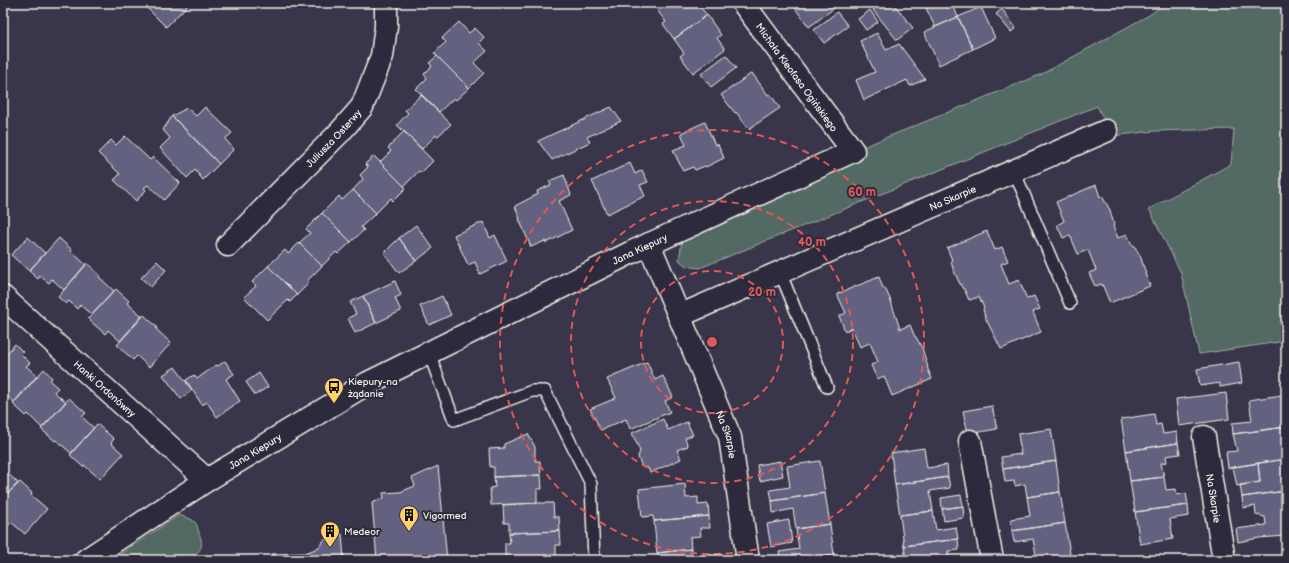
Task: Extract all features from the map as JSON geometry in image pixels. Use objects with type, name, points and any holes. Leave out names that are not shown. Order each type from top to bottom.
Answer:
[{"type":"street","name":"Juliusza Osterwy","points":[[228,245],[340,132],[362,106],[382,56],[386,26],[386,3]]},
{"type":"street","name":"Michała Kleofasa Ogińskiego","points":[[742,3],[852,151]]},
{"type":"street","name":"Na Skarpie","points":[[679,316],[1106,131]]},
{"type":"street","name":"Jana Kiepury","points":[[86,560],[207,480],[368,383],[649,244],[852,151]]},
{"type":"street","name":"Na Skarpie","points":[[649,244],[730,437],[748,560]]},
{"type":"street","name":"Hanki Ordonówny","points":[[3,297],[207,480]]},
{"type":"street","name":"Na Skarpie","points":[[1204,437],[1224,560]]},
{"type":"street","points":[[970,441],[992,560]]},
{"type":"lane","points":[[1014,171],[1070,302]]},
{"type":"lane","points":[[780,272],[827,387]]},
{"type":"lane","points":[[429,353],[454,420],[532,391],[545,392],[591,484],[594,560]]},
{"type":"green space","points":[[1165,3],[1286,3],[1286,341],[1199,354],[1181,273],[1149,209],[1231,164],[1234,129],[1154,131],[1112,136],[1097,106],[700,268],[686,266],[679,260],[682,242],[707,225],[853,151],[1042,74],[1151,14]]},
{"type":"green space","points":[[179,515],[194,521],[197,525],[201,538],[200,549],[187,560],[111,560]]},
{"type":"building","points":[[142,3],[190,3],[166,27]]},
{"type":"building","points":[[658,3],[697,3],[707,15],[674,39],[663,24],[666,22],[654,6]]},
{"type":"building","points":[[798,3],[841,3],[809,27],[795,8],[799,5]]},
{"type":"building","points":[[882,3],[893,3],[913,28],[897,40],[873,10]]},
{"type":"building","points":[[937,3],[952,3],[958,17],[935,27],[926,8]]},
{"type":"building","points":[[981,7],[995,38],[973,49],[958,17]]},
{"type":"building","points":[[1002,9],[1016,28],[1011,32],[996,14]]},
{"type":"building","points":[[870,10],[878,22],[866,30],[858,19]]},
{"type":"building","points":[[837,12],[848,26],[824,43],[814,30]]},
{"type":"building","points":[[707,15],[721,35],[717,38],[725,49],[693,73],[680,56],[684,53],[674,39]]},
{"type":"building","points":[[958,17],[973,49],[939,65],[924,32]]},
{"type":"building","points":[[459,22],[469,33],[475,28],[484,37],[479,43],[487,51],[474,63],[484,73],[469,88],[434,53],[446,42],[442,38]]},
{"type":"building","points":[[877,33],[886,50],[899,44],[925,79],[910,86],[907,80],[864,100],[856,80],[875,72],[860,41]]},
{"type":"building","points":[[726,55],[736,68],[711,87],[701,74]]},
{"type":"building","points":[[437,56],[469,88],[456,100],[454,98],[439,112],[416,89],[427,78],[424,74],[432,66],[429,63]]},
{"type":"building","points":[[752,73],[768,95],[770,94],[780,108],[749,129],[721,95]]},
{"type":"building","points":[[421,95],[451,124],[438,136],[436,135],[422,149],[397,125],[408,113],[405,110]]},
{"type":"building","points":[[205,107],[232,133],[225,139],[234,149],[219,164],[172,116],[187,108],[196,116]]},
{"type":"building","points":[[611,107],[621,121],[587,137],[590,142],[552,160],[538,141]]},
{"type":"building","points":[[172,116],[219,164],[203,180],[195,170],[187,178],[160,148],[170,138],[163,130]]},
{"type":"building","points":[[705,122],[715,145],[718,144],[724,158],[706,167],[705,166],[695,170],[693,167],[683,171],[673,150],[686,145],[681,133]]},
{"type":"building","points":[[404,131],[433,161],[421,173],[419,171],[404,186],[380,162],[391,151],[388,148]]},
{"type":"building","points":[[125,136],[150,160],[153,157],[180,183],[164,200],[148,185],[144,188],[146,190],[136,201],[114,180],[120,174],[98,153],[111,140],[116,145]]},
{"type":"building","points":[[374,156],[406,188],[393,201],[391,198],[376,213],[353,190],[363,179],[360,175],[368,167],[365,164]]},
{"type":"building","points":[[630,163],[635,174],[642,170],[648,182],[640,185],[645,196],[607,214],[592,181]]},
{"type":"building","points":[[564,175],[571,195],[559,201],[572,230],[546,243],[545,241],[531,247],[515,206],[538,194],[537,191],[551,185],[549,181]]},
{"type":"building","points":[[1096,185],[1100,197],[1102,196],[1110,210],[1113,226],[1118,238],[1127,234],[1132,245],[1134,245],[1141,258],[1150,286],[1110,303],[1102,284],[1095,286],[1089,273],[1096,270],[1088,250],[1078,254],[1070,235],[1063,238],[1057,225],[1064,221],[1056,202]]},
{"type":"building","points":[[353,190],[376,213],[361,227],[364,230],[351,242],[322,213],[339,196],[342,200]]},
{"type":"building","points":[[322,213],[351,242],[338,254],[336,252],[322,266],[299,243],[310,233],[306,229]]},
{"type":"building","points":[[483,222],[490,238],[495,235],[507,261],[480,274],[475,262],[468,265],[454,235]]},
{"type":"building","points":[[416,225],[433,248],[416,261],[399,238]]},
{"type":"building","points":[[987,231],[995,250],[1002,247],[1008,261],[1001,264],[1009,284],[1019,280],[1027,299],[1034,296],[1040,309],[1033,312],[1041,332],[1001,349],[985,317],[984,308],[979,297],[969,300],[959,282],[953,269],[952,260],[947,248]]},
{"type":"building","points":[[28,237],[45,253],[29,271],[11,255]]},
{"type":"building","points":[[59,238],[86,265],[64,290],[52,279],[49,283],[40,276],[38,279],[29,271]]},
{"type":"building","points":[[399,238],[416,261],[399,273],[384,253]]},
{"type":"building","points":[[299,243],[322,266],[307,281],[309,283],[297,295],[268,266],[285,250],[288,254]]},
{"type":"building","points":[[157,261],[166,270],[151,287],[141,278]]},
{"type":"building","points":[[87,263],[114,291],[92,315],[80,305],[77,309],[69,301],[66,304],[58,297]]},
{"type":"building","points":[[268,266],[297,295],[290,302],[288,300],[267,320],[244,297],[256,286],[252,282]]},
{"type":"building","points":[[879,277],[883,288],[885,288],[890,299],[900,329],[910,325],[922,348],[932,379],[892,396],[884,376],[877,379],[871,365],[878,362],[870,343],[860,347],[852,328],[845,331],[839,316],[846,313],[837,294]]},
{"type":"building","points":[[395,281],[401,295],[395,298],[401,311],[376,323],[363,296]]},
{"type":"building","points":[[116,289],[129,301],[127,303],[142,316],[120,341],[108,330],[105,334],[88,319]]},
{"type":"building","points":[[363,296],[376,323],[355,333],[348,318],[356,314],[350,302]]},
{"type":"building","points":[[442,296],[451,315],[429,325],[420,306]]},
{"type":"building","points":[[144,315],[171,343],[149,367],[137,356],[133,360],[117,345]]},
{"type":"building","points":[[15,344],[23,352],[21,354],[30,363],[26,366],[37,376],[14,402],[3,392],[3,358]]},
{"type":"building","points":[[225,361],[234,374],[226,379],[240,401],[217,417],[207,402],[202,405],[186,380],[194,375],[197,379],[216,365],[218,366]]},
{"type":"building","points":[[647,362],[655,380],[663,376],[673,397],[665,401],[670,412],[630,429],[626,419],[601,430],[590,409],[616,398],[607,379]]},
{"type":"building","points":[[1239,362],[1242,383],[1220,387],[1220,383],[1200,386],[1197,369]]},
{"type":"building","points":[[175,367],[192,390],[181,399],[163,375]]},
{"type":"building","points":[[44,369],[52,378],[50,381],[58,388],[54,392],[66,402],[42,428],[28,414],[26,416],[13,404]]},
{"type":"building","points":[[259,373],[268,387],[255,395],[246,382]]},
{"type":"building","points":[[1226,393],[1229,419],[1179,426],[1176,399]]},
{"type":"building","points":[[1282,395],[1286,427],[1233,434],[1232,423],[1252,421],[1249,400]]},
{"type":"building","points":[[69,398],[86,413],[82,417],[94,428],[71,453],[41,429]]},
{"type":"building","points":[[992,406],[997,429],[968,434],[963,411]]},
{"type":"building","points":[[1154,414],[1156,425],[1161,424],[1163,434],[1177,432],[1178,443],[1126,451],[1121,419]]},
{"type":"building","points":[[663,419],[668,430],[687,422],[693,435],[685,438],[688,446],[677,450],[681,459],[650,473],[648,468],[642,467],[638,457],[640,451],[632,433]]},
{"type":"building","points":[[97,424],[114,439],[111,443],[123,454],[100,479],[84,465],[83,467],[70,455]]},
{"type":"building","points":[[1286,427],[1286,459],[1228,468],[1226,452],[1237,451],[1233,434]]},
{"type":"building","points":[[1051,429],[1056,461],[1003,469],[1001,457],[1021,454],[1018,434]]},
{"type":"building","points":[[528,434],[535,447],[535,461],[540,461],[541,475],[494,477],[494,467],[490,467],[489,449],[504,448],[504,444]]},
{"type":"building","points":[[1178,443],[1180,454],[1166,456],[1167,462],[1161,463],[1164,477],[1130,481],[1126,451]]},
{"type":"building","points":[[924,448],[927,468],[947,465],[948,477],[895,485],[891,453]]},
{"type":"building","points":[[1286,459],[1286,491],[1242,497],[1240,485],[1260,482],[1258,463]]},
{"type":"building","points":[[780,461],[783,476],[760,481],[757,465]]},
{"type":"building","points":[[820,461],[825,493],[772,501],[770,490],[790,487],[787,466]]},
{"type":"building","points":[[1056,461],[1060,492],[1027,497],[1025,484],[1015,486],[1014,481],[1005,482],[1003,469]]},
{"type":"building","points":[[1258,463],[1260,482],[1237,486],[1233,467]]},
{"type":"building","name":"Vigormed","points":[[438,466],[447,560],[377,560],[372,503],[384,498],[383,493],[400,492],[415,486],[412,478]]},
{"type":"building","points":[[3,469],[18,483],[3,498]]},
{"type":"building","points":[[541,475],[542,489],[537,489],[537,503],[491,505],[490,488],[495,487],[494,477]]},
{"type":"building","points":[[948,477],[950,488],[930,491],[933,511],[900,515],[895,485]]},
{"type":"building","points":[[1164,477],[1166,490],[1176,489],[1177,495],[1186,493],[1188,505],[1135,512],[1130,481]]},
{"type":"building","points":[[20,482],[32,493],[31,495],[47,509],[25,534],[11,522],[8,526],[3,521],[3,498]]},
{"type":"building","points":[[685,484],[686,498],[698,497],[698,505],[708,504],[709,516],[654,521],[653,516],[642,517],[639,489]]},
{"type":"building","points":[[1286,491],[1286,536],[1259,538],[1238,542],[1236,529],[1266,525],[1265,517],[1256,515],[1255,506],[1243,508],[1242,497]]},
{"type":"building","points":[[1060,492],[1065,523],[1012,531],[1011,519],[1030,516],[1027,497]]},
{"type":"building","points":[[825,493],[830,524],[796,529],[793,509],[773,513],[772,501]]},
{"type":"building","points":[[961,495],[963,506],[942,509],[941,498]]},
{"type":"building","points":[[553,503],[554,517],[559,517],[560,531],[509,533],[509,523],[504,523],[503,505]]},
{"type":"building","points":[[1188,505],[1189,516],[1170,519],[1173,539],[1140,544],[1135,512]]},
{"type":"building","points":[[963,506],[964,518],[944,521],[942,509]]},
{"type":"building","points":[[933,511],[936,530],[956,527],[958,539],[904,546],[900,515]]},
{"type":"building","points":[[709,516],[710,528],[700,528],[701,536],[690,537],[691,549],[657,553],[654,521]]},
{"type":"building","points":[[789,520],[792,543],[771,547],[767,524]]},
{"type":"building","points":[[1065,523],[1071,560],[1037,560],[1033,539],[1014,542],[1012,531]]},
{"type":"building","points":[[830,524],[834,555],[801,560],[781,560],[779,552],[799,549],[796,529]]},
{"type":"building","points":[[560,531],[561,545],[556,545],[556,557],[505,560],[505,543],[510,543],[509,533]]},
{"type":"building","name":"Medeor","points":[[342,534],[344,560],[271,560],[272,554],[305,553],[319,547],[323,541],[329,537]]},
{"type":"building","points":[[958,539],[959,550],[948,551],[949,560],[906,560],[904,546]]},
{"type":"building","points":[[691,549],[692,560],[658,560],[657,553]]},
{"type":"building","points":[[834,555],[835,560],[801,560]]},
{"type":"building","points":[[556,557],[556,560],[505,560]]},
{"type":"place","name":"Kiepury-na żądanie","points":[[334,404]]},
{"type":"place","name":"Vigormed","points":[[409,532]]},
{"type":"place","name":"Medeor","points":[[330,548]]}]
